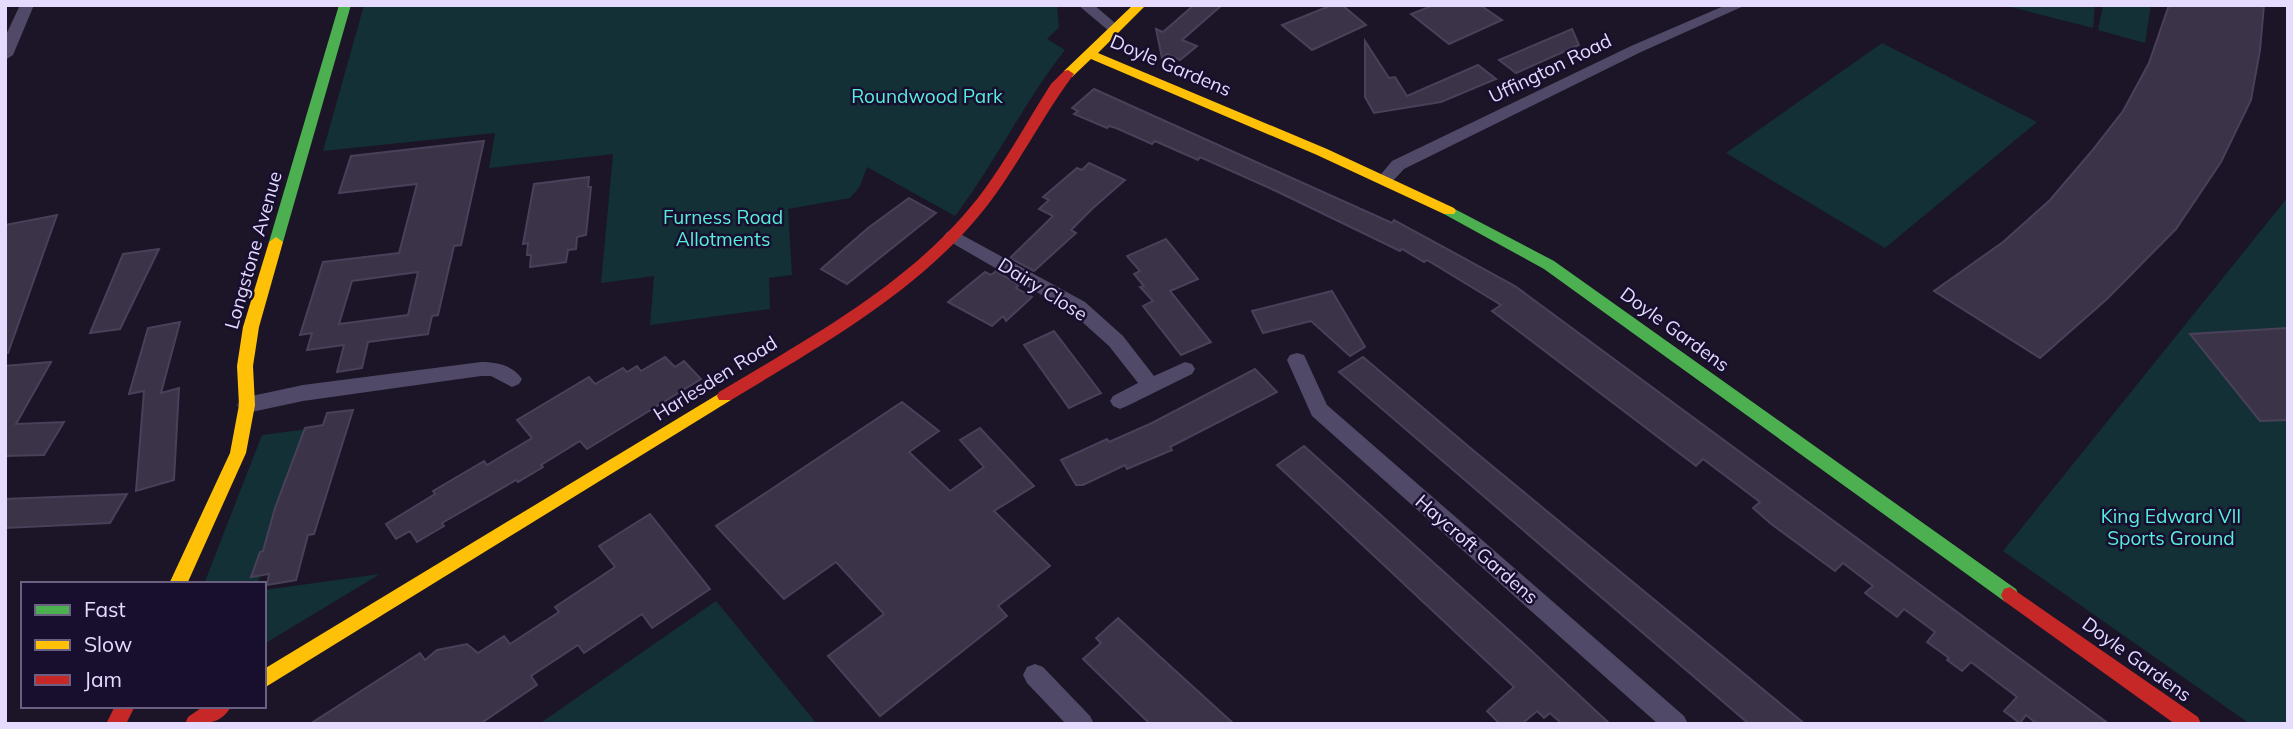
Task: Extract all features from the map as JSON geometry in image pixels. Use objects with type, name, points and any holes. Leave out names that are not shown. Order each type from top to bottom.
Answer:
[{"type":"street","points":[[5,55],[27,5]]},
{"type":"street","name":"Longstone Avenue","points":[[179,582],[238,453],[247,405],[245,366],[251,327],[345,5]]},
{"type":"street","points":[[1085,5],[1114,28]]},
{"type":"street","name":"Harlesden Road","points":[[266,678],[836,328],[897,285],[953,236],[990,192],[1056,88],[1087,53],[1140,5]]},
{"type":"street","name":"Uffington Road","points":[[1385,178],[1398,165],[1422,153],[1636,50],[1739,5]]},
{"type":"street","name":"Doyle Gardens","points":[[1087,53],[1385,178],[1492,232],[1549,265],[2191,724]]},
{"type":"street","name":"Dairy Close","points":[[953,236],[1078,307],[1116,341],[1150,385]]},
{"type":"street","name":"Haycroft Gardens","points":[[1297,360],[1319,410],[1676,724]]},
{"type":"street","points":[[247,405],[303,393],[481,369],[494,369],[512,379]]},
{"type":"street","points":[[1121,401],[1185,369]]},
{"type":"street","points":[[1035,675],[1082,724]]},
{"type":"street","points":[[116,724],[125,708]]},
{"type":"street","points":[[195,724],[218,708]]},
{"type":"green space","name":"Roundwood Park","points":[[364,5],[1057,5],[1059,27],[1047,39],[1065,50],[955,216],[867,167],[860,186],[850,198],[788,209],[792,275],[769,278],[770,309],[650,325],[654,276],[601,283],[613,154],[489,168],[495,133],[323,151]]},
{"type":"green space","points":[[2003,5],[2095,5],[2093,28]]},
{"type":"green space","points":[[2103,5],[2151,5],[2145,43],[2098,30]]},
{"type":"green space","points":[[1882,43],[2037,122],[1885,248],[1726,153]]},
{"type":"green space","name":"King Edward VII Sports Ground","points":[[2288,197],[2288,724],[2250,724],[2003,551]]},
{"type":"green space","points":[[316,428],[258,582],[205,582],[262,435]]},
{"type":"green space","points":[[380,574],[266,643],[266,590]]},
{"type":"green space","points":[[716,601],[817,724],[539,724]]},
{"type":"building","points":[[1194,5],[1222,5],[1182,40],[1197,46],[1180,60],[1167,54],[1162,58],[1156,29],[1163,32]]},
{"type":"building","points":[[1332,5],[1342,5],[1366,25],[1312,50],[1282,25]]},
{"type":"building","points":[[1434,5],[1480,5],[1502,20],[1449,44],[1411,14]]},
{"type":"building","points":[[2169,5],[2264,5],[2260,50],[2251,100],[2221,162],[2176,229],[2107,299],[2040,358],[1934,291],[2003,242],[2050,200],[2091,152],[2123,111],[2149,63]]},
{"type":"building","points":[[1572,29],[1579,45],[1516,73],[1499,60]]},
{"type":"building","points":[[1365,41],[1389,78],[1395,77],[1407,96],[1478,65],[1496,79],[1441,102],[1374,113],[1365,97]]},
{"type":"building","points":[[1094,89],[1392,223],[1394,220],[1515,286],[2109,724],[2037,724],[2026,715],[2020,723],[2004,711],[2017,697],[1971,662],[1962,671],[1947,660],[1949,658],[1927,642],[1935,632],[1904,609],[1897,617],[1865,593],[1873,586],[1843,563],[1835,571],[1770,523],[1753,508],[1760,502],[1703,459],[1696,466],[1492,311],[1501,305],[1427,260],[1424,262],[1402,249],[1400,251],[1200,157],[1198,160],[1155,141],[1152,144],[1074,114],[1078,111],[1072,108]]},
{"type":"building","points":[[484,141],[461,245],[454,246],[438,315],[432,316],[428,334],[368,342],[362,368],[337,372],[344,345],[307,350],[312,333],[300,335],[323,262],[399,253],[417,184],[339,193],[351,156]],"holes":[[[418,272],[408,315],[339,324],[352,281]]]},
{"type":"building","points":[[1089,163],[1125,180],[1071,230],[1076,233],[1034,271],[1010,258],[1053,216],[1039,209],[1049,200],[1043,197],[1077,168],[1082,170]]},
{"type":"building","points":[[589,177],[588,187],[591,187],[586,235],[577,237],[576,249],[568,250],[566,262],[530,267],[528,243],[523,244],[534,184]]},
{"type":"building","points":[[909,198],[936,213],[847,284],[821,269],[868,228]]},
{"type":"building","points":[[57,215],[8,353],[5,353],[5,225]]},
{"type":"building","points":[[1166,239],[1198,279],[1170,291],[1211,342],[1181,355],[1143,306],[1153,301],[1140,287],[1144,286],[1134,274],[1140,271],[1127,256]]},
{"type":"building","points":[[159,249],[120,329],[90,333],[123,254]]},
{"type":"building","points":[[996,271],[1019,285],[1016,288],[1032,297],[1006,321],[1003,316],[992,326],[948,302],[985,272],[991,275]]},
{"type":"building","points":[[1332,291],[1365,347],[1350,356],[1311,321],[1263,333],[1252,311]]},
{"type":"building","points":[[180,322],[161,393],[179,388],[174,480],[136,491],[144,391],[129,394],[148,328]]},
{"type":"building","points":[[2288,328],[2288,420],[2260,421],[2190,334]]},
{"type":"building","points":[[1054,331],[1101,393],[1069,408],[1024,345]]},
{"type":"building","points":[[665,357],[675,367],[684,361],[701,379],[587,449],[580,441],[518,482],[516,480],[442,523],[444,526],[417,542],[410,531],[396,539],[386,524],[435,494],[433,491],[484,461],[487,465],[532,438],[517,420],[589,377],[595,384],[623,368],[627,372],[637,366],[641,371]]},
{"type":"building","points":[[1363,357],[1805,724],[1749,724],[1339,372]]},
{"type":"building","points":[[51,362],[16,424],[64,422],[44,455],[5,456],[5,366]]},
{"type":"building","points":[[1255,369],[1277,392],[1170,447],[1172,450],[1127,469],[1125,465],[1083,485],[1076,485],[1061,460],[1107,439],[1109,442],[1152,423]]},
{"type":"building","points":[[902,402],[939,431],[909,452],[950,491],[984,467],[960,440],[980,428],[1034,486],[994,511],[1050,566],[998,606],[1007,616],[880,716],[828,656],[884,614],[836,562],[784,599],[716,526]]},
{"type":"building","points":[[353,410],[314,534],[308,535],[296,580],[267,585],[269,574],[251,577],[260,552],[263,551],[275,508],[305,428],[323,425],[327,413]]},
{"type":"building","points":[[1304,446],[1610,724],[1562,724],[1550,713],[1544,718],[1537,711],[1522,724],[1500,724],[1487,711],[1514,687],[1277,465]]},
{"type":"building","points":[[127,494],[110,523],[5,528],[5,499]]},
{"type":"building","points":[[650,514],[710,589],[652,628],[642,614],[584,653],[578,645],[531,676],[537,685],[480,724],[310,724],[420,653],[425,660],[437,650],[467,644],[478,653],[504,636],[510,644],[559,612],[555,607],[615,567],[599,546]]},
{"type":"building","points":[[1118,618],[1234,724],[1150,724],[1083,659],[1101,643],[1096,638]]},
{"type":"traffic: fast","points":[[276,242],[345,5]]},
{"type":"traffic: fast","points":[[1449,211],[1549,265],[2010,595]]},
{"type":"traffic: slow","points":[[1068,74],[1140,5]]},
{"type":"traffic: slow","points":[[1088,53],[1322,152],[1449,211]]},
{"type":"traffic: slow","points":[[179,582],[238,453],[247,405],[245,366],[251,327],[276,242]]},
{"type":"traffic: slow","points":[[266,678],[725,396]]},
{"type":"traffic: jam","points":[[725,396],[873,303],[953,236],[996,184],[1056,87],[1068,74]]},
{"type":"traffic: jam","points":[[2010,595],[2191,724]]},
{"type":"traffic: jam","points":[[116,724],[124,708]]},
{"type":"traffic: jam","points":[[195,724],[218,708]]},
{"type":"park label","name":"Furness Road Allotments","points":[[723,228]]}]
